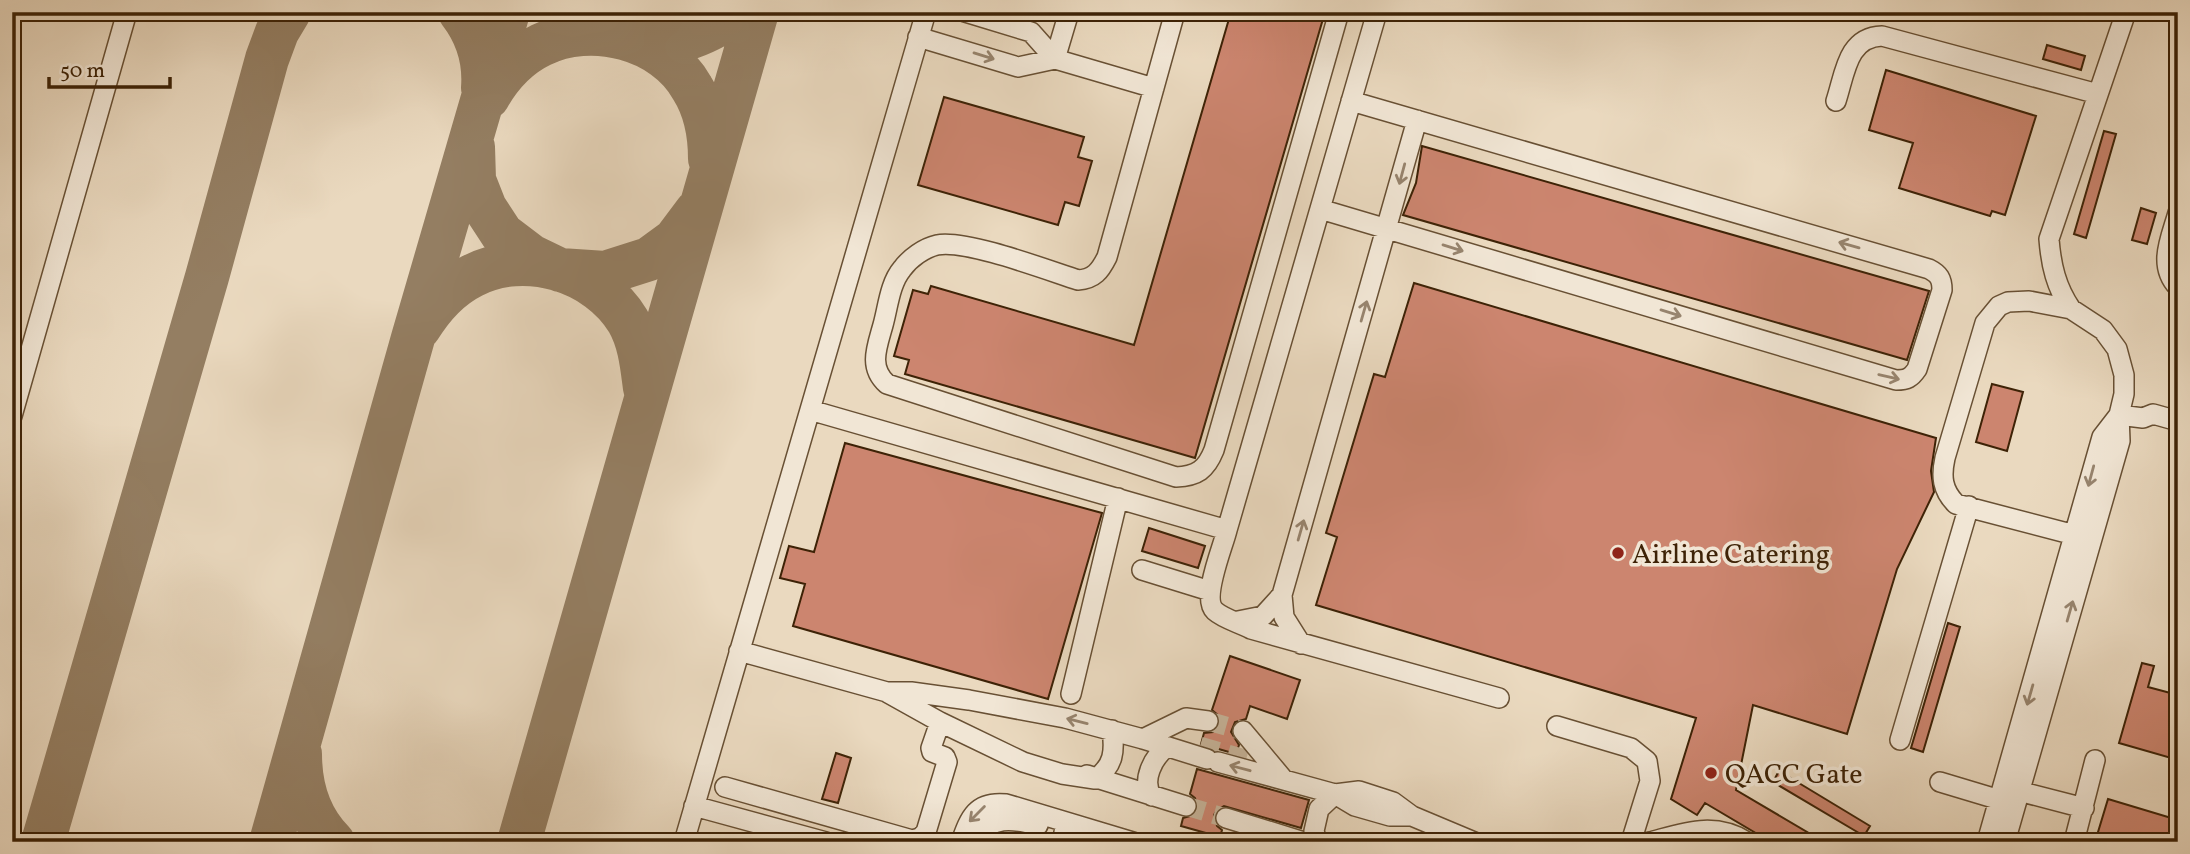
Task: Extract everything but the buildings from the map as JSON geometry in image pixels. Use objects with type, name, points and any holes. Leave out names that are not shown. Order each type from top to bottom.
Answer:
[{"type":"lane","points":[[12,416],[127,12]]},
{"type":"lane","points":[[684,842],[926,12]]},
{"type":"lane","points":[[965,12],[988,16],[1031,32],[1055,59]]},
{"type":"lane","points":[[1055,59],[1069,12]]},
{"type":"lane","points":[[1175,12],[1107,257],[1095,275],[1078,279],[964,245],[936,245],[925,250],[901,269],[895,282],[875,355],[875,368],[879,377],[887,384],[1176,477],[1192,476],[1201,472],[1209,463],[1214,450],[1339,12]]},
{"type":"lane","points":[[1377,12],[1227,530],[1210,591],[1210,600],[1215,611],[1251,629],[1499,698]]},
{"type":"lane","points":[[2071,309],[2063,297],[2051,263],[2049,239],[2126,12]]},
{"type":"lane","points":[[1836,101],[1857,44],[1864,39],[1882,36],[2098,94]]},
{"type":"lane","points":[[918,37],[1018,67],[1055,59],[1154,88]]},
{"type":"lane","points":[[1320,209],[1896,380],[1912,377],[1917,369],[1942,290],[1942,281],[1929,268],[1352,101]]},
{"type":"lane","points":[[1301,643],[1284,617],[1282,595],[1417,120]]},
{"type":"lane","points":[[2178,212],[2166,256],[2168,273],[2178,287]]},
{"type":"lane","points":[[1987,842],[2008,793],[2083,537],[2120,441],[2119,415],[2124,394],[2124,375],[2117,349],[2103,330],[2071,309],[2029,300],[2008,302],[1991,313],[1985,323],[1941,473],[1948,496],[1956,504],[2083,537]]},
{"type":"lane","points":[[810,410],[1227,530]]},
{"type":"lane","points":[[2119,415],[2143,418],[2153,414],[2178,421]]},
{"type":"lane","points":[[2143,418],[2148,426],[2178,434]]},
{"type":"lane","points":[[1071,694],[1118,498]]},
{"type":"lane","points":[[1900,740],[1969,506]]},
{"type":"lane","points":[[1142,570],[1210,591]]},
{"type":"lane","points":[[1238,621],[1263,616],[1282,595]]},
{"type":"lane","points":[[739,651],[887,692],[940,722],[1023,762],[1062,774],[1095,779],[1186,807]]},
{"type":"lane","points":[[887,692],[911,692],[969,701],[1065,718],[1112,730],[1155,732],[1190,718],[1207,744]]},
{"type":"lane","points":[[725,788],[916,839],[926,832],[947,762],[945,757],[932,752],[930,748],[940,722]]},
{"type":"lane","points":[[1557,726],[1631,748],[1647,761],[1650,780],[1631,842]]},
{"type":"lane","points":[[1095,779],[1105,771],[1113,757],[1112,730]]},
{"type":"lane","points":[[1155,732],[1167,747]]},
{"type":"lane","points":[[1241,737],[1260,752],[1285,780]]},
{"type":"lane","points":[[1152,796],[1148,786],[1155,758],[1167,747],[1207,744],[1285,780],[1335,794],[1355,806],[1390,816],[1412,816],[1445,836],[1474,842]]},
{"type":"lane","points":[[2074,842],[2095,760]]},
{"type":"lane","points":[[1940,782],[2084,808]]},
{"type":"lane","points":[[2005,842],[2008,793]]},
{"type":"lane","points":[[1317,842],[1315,819],[1319,809],[1335,794]]},
{"type":"lane","points":[[961,842],[974,814],[986,805],[994,803],[1006,804],[1133,842]]},
{"type":"lane","points":[[694,806],[785,836],[826,842]]},
{"type":"lane","points":[[1226,818],[1304,842]]},
{"type":"lane","points":[[977,842],[983,830],[1002,820],[1023,821],[1070,837],[1095,842]]},
{"type":"lane","points":[[1650,842],[1712,829],[1728,832],[1746,842]]},
{"type":"taxiway","points":[[43,842],[207,277],[267,59],[277,32],[289,12]]},
{"type":"taxiway","points":[[460,12],[479,48],[483,88]]},
{"type":"taxiway","points":[[271,842],[508,12]]},
{"type":"taxiway","points":[[629,39],[661,42],[687,38],[712,28],[739,12]]},
{"type":"taxiway","points":[[519,842],[757,12]]},
{"type":"taxiway","points":[[488,97],[510,67],[541,45],[582,34],[625,38],[664,57],[680,71],[692,88],[706,122],[710,159]]},
{"type":"taxiway","points":[[473,147],[474,180],[485,208],[502,234],[531,256],[560,270],[605,273],[649,259],[675,240],[696,212]]},
{"type":"taxiway","points":[[419,328],[442,298],[472,276],[515,264],[559,269],[598,289],[615,304],[628,321],[638,345],[645,388]]},
{"type":"taxiway","points":[[300,754],[304,790],[312,813],[333,842]]},
{"type":"tunnel","points":[[1208,721],[1243,731]]},
{"type":"tunnel","points":[[1200,746],[1272,767]]},
{"type":"tunnel","points":[[1186,806],[1226,818]]},
{"type":"place","name":"Airline Catering","points":[[1618,553]]},
{"type":"place","name":"QACC Gate","points":[[1711,773]]}]
